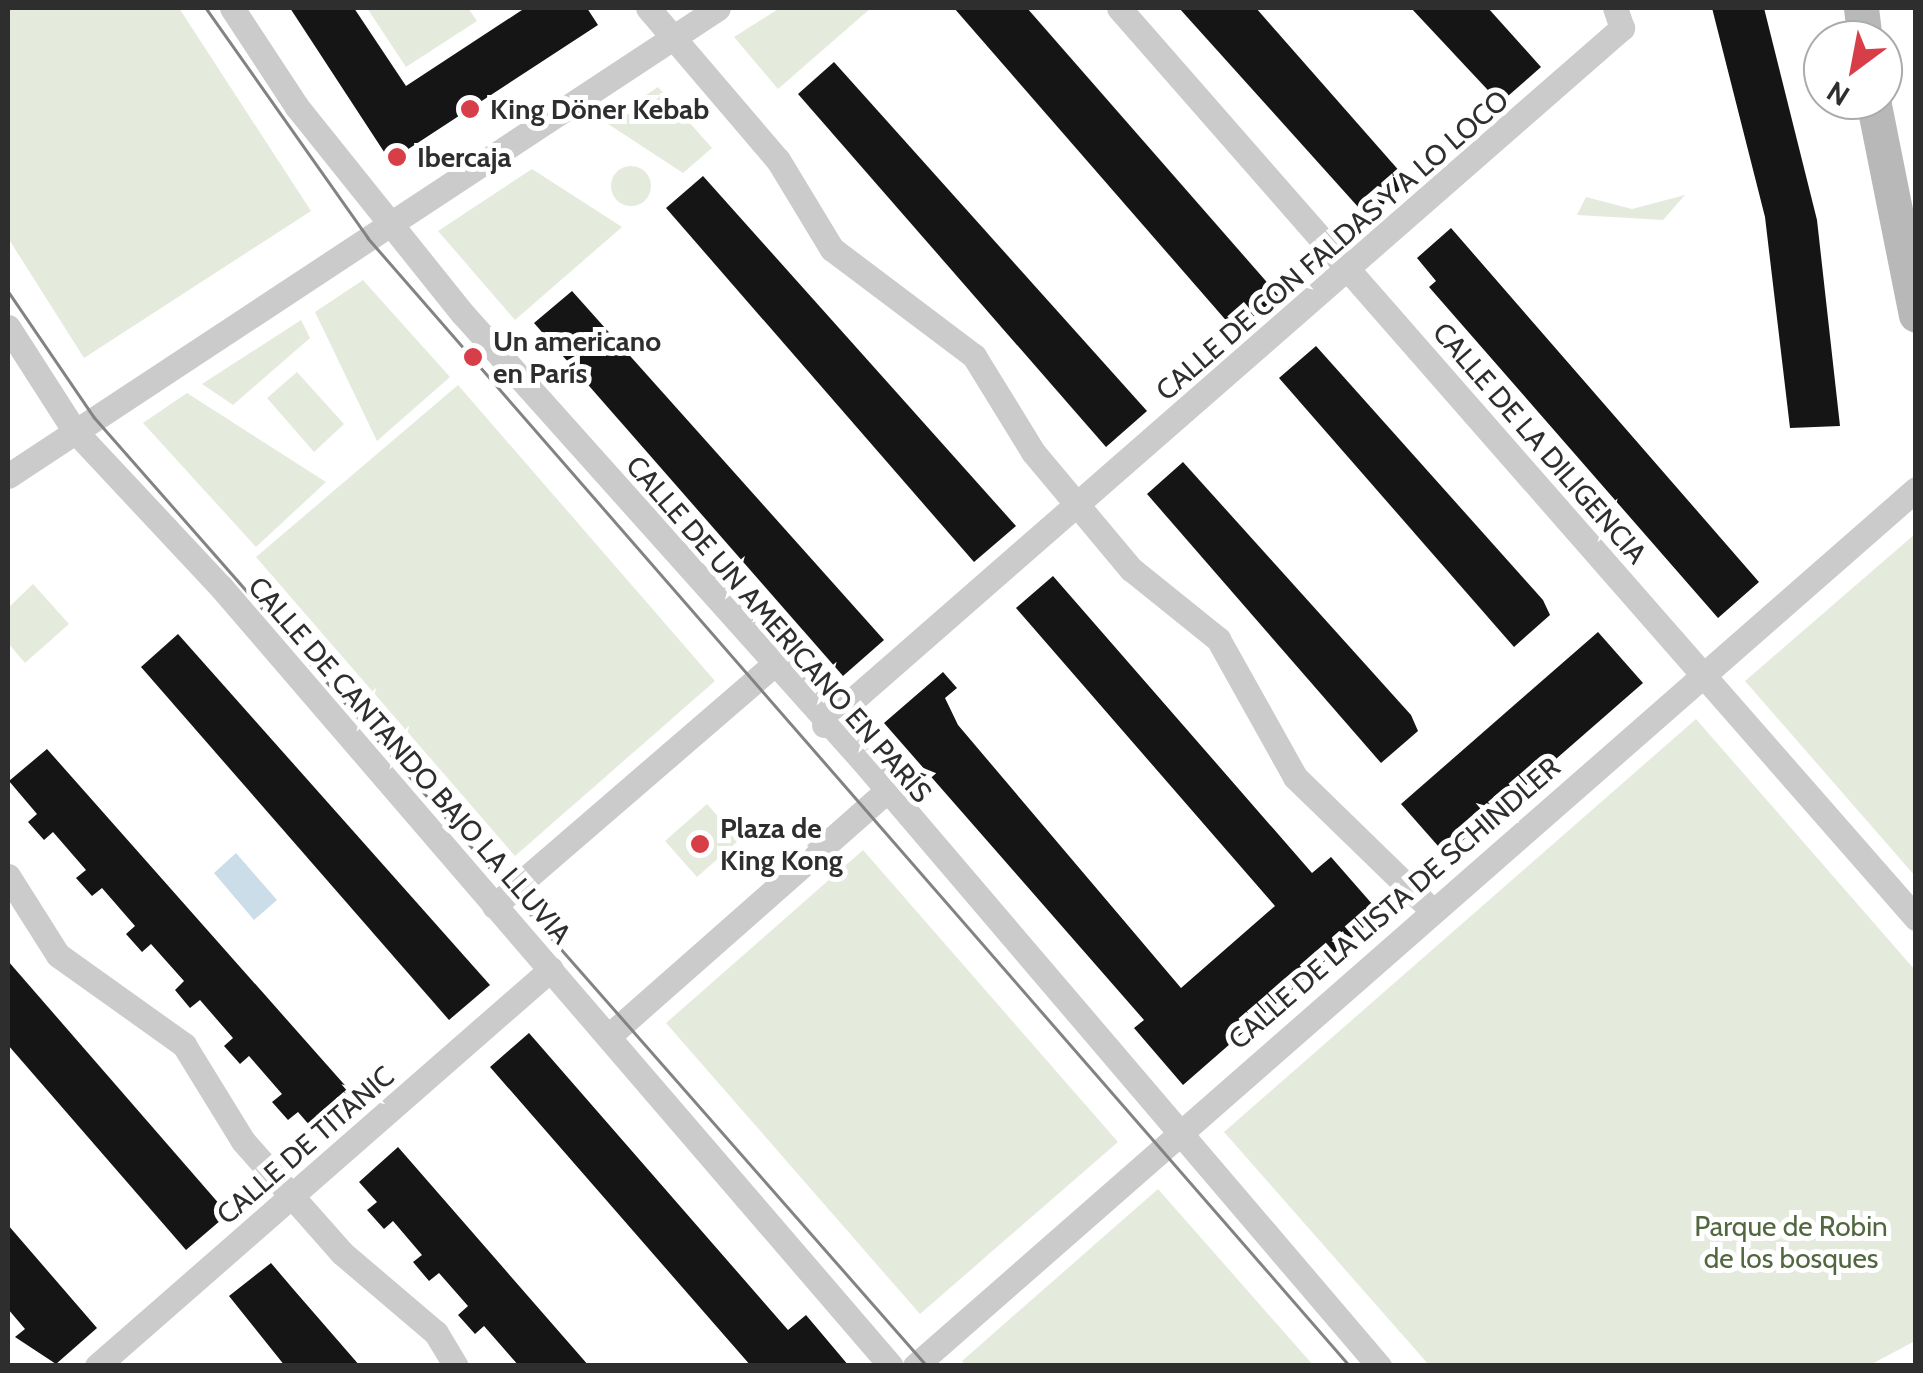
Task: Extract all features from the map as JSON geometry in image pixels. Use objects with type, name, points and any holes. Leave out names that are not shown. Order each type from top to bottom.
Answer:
[{"type":"main road","points":[[1877,120],[1916,315]]},
{"type":"street","name":"CALLE DE UN AMERICANO EN PARÍS","points":[[232,8],[297,107],[391,221],[771,667],[888,792],[1379,1366]]},
{"type":"street","points":[[648,8],[778,160],[832,249],[955,337],[1131,569],[1218,639],[1306,791],[1370,842],[1432,910]]},
{"type":"street","points":[[8,476],[718,8]]},
{"type":"street","name":"CALLE DE LA DILIGENCIA","points":[[1119,8],[1916,918]]},
{"type":"street","name":"CALLE DE CON FALDAS Y A LO LOCO","points":[[1081,506],[1350,271],[1618,18]]},
{"type":"street","name":"CALLE DE CANTANDO BAJO LA LLUVIA","points":[[8,326],[74,430],[140,495],[494,906],[611,1034],[891,1366]]},
{"type":"street","name":"CALLE DE LA LISTA DE SCHINDLER","points":[[915,1366],[1916,489]]},
{"type":"street","points":[[824,725],[1081,506]]},
{"type":"street","points":[[494,906],[771,667]]},
{"type":"street","points":[[611,1034],[888,792]]},
{"type":"street","points":[[8,876],[58,955],[184,1046],[244,1141],[342,1253],[436,1333],[456,1366]]},
{"type":"street","name":"CALLE DE TITANIC","points":[[97,1366],[551,970]]},
{"type":"green space","points":[[8,8],[179,8],[311,211],[84,358],[8,238]]},
{"type":"green space","points":[[367,8],[468,8],[477,21],[406,67]]},
{"type":"green space","points":[[780,8],[871,8],[778,89],[734,37]]},
{"type":"green space","points":[[658,87],[712,148],[683,173],[605,122]]},
{"type":"green space","points":[[631,166],[645,172],[651,186],[645,200],[631,206],[617,200],[611,186],[617,172]]},
{"type":"green space","points":[[532,169],[622,227],[515,320],[438,231]]},
{"type":"green space","points":[[1685,195],[1663,220],[1577,215],[1586,197],[1632,209]]},
{"type":"green space","points":[[363,280],[450,377],[377,441],[315,312]]},
{"type":"green space","points":[[301,320],[310,338],[233,405],[202,384]]},
{"type":"green space","points":[[297,372],[344,424],[314,452],[267,398]]},
{"type":"green space","points":[[458,385],[715,681],[515,856],[256,557]]},
{"type":"green space","points":[[187,393],[326,482],[256,547],[143,423]]},
{"type":"green space","points":[[1915,534],[1915,876],[1745,681]]},
{"type":"green space","points":[[33,584],[69,624],[25,663],[8,643],[8,608]]},
{"type":"green space","name":"Parque de Robin de los bosques","points":[[1696,719],[1915,970],[1915,1341],[1870,1365],[1429,1365],[1224,1132]]},
{"type":"green space","points":[[707,804],[739,840],[697,877],[665,841]]},
{"type":"green space","points":[[863,850],[1118,1142],[920,1314],[666,1023]]},
{"type":"green space","points":[[1158,1189],[1313,1365],[966,1365],[962,1361]]},
{"type":"water","points":[[236,853],[277,900],[254,920],[214,873]]},
{"type":"building","points":[[290,8],[354,8],[406,86],[525,8],[587,8],[598,25],[390,161]]},
{"type":"building","points":[[954,8],[1027,8],[1279,296],[1237,333]]},
{"type":"building","points":[[1179,8],[1256,8],[1409,182],[1368,218]]},
{"type":"building","points":[[1411,8],[1488,8],[1541,67],[1500,103]]},
{"type":"building","points":[[1712,8],[1764,8],[1817,220],[1840,426],[1790,428],[1765,217]]},
{"type":"building","points":[[834,62],[1147,411],[1106,447],[798,94]]},
{"type":"building","points":[[703,176],[1016,526],[974,562],[666,208]]},
{"type":"building","points":[[1451,228],[1759,582],[1718,618],[1429,287],[1436,281],[1417,258]]},
{"type":"building","points":[[572,291],[884,640],[843,676],[534,323]]},
{"type":"building","points":[[1316,346],[1543,600],[1550,615],[1514,647],[1279,378]]},
{"type":"building","points":[[1183,462],[1411,715],[1418,731],[1381,763],[1147,494]]},
{"type":"building","points":[[1053,576],[1312,873],[1331,857],[1380,913],[1183,1085],[1134,1028],[1144,1020],[884,723],[943,672],[957,688],[945,698],[958,725],[1181,988],[1275,906],[1016,608]]},
{"type":"building","points":[[1598,632],[1643,683],[1446,855],[1401,804]]},
{"type":"building","points":[[178,634],[490,985],[449,1020],[141,667]]},
{"type":"building","points":[[47,749],[358,1100],[318,1135],[298,1112],[288,1120],[272,1102],[282,1094],[249,1056],[240,1064],[224,1046],[233,1038],[200,1000],[190,1008],[175,990],[184,981],[151,944],[142,952],[126,934],[135,926],[102,888],[92,896],[76,878],[86,870],[53,832],[44,840],[28,822],[37,814],[9,781]]},
{"type":"building","points":[[8,961],[228,1214],[186,1250],[8,1045]]},
{"type":"building","points":[[529,1033],[788,1330],[806,1315],[849,1366],[751,1366],[490,1067]]},
{"type":"building","points":[[398,1147],[589,1366],[519,1366],[484,1326],[475,1334],[458,1315],[468,1306],[439,1273],[429,1281],[413,1262],[422,1255],[393,1221],[384,1229],[367,1210],[377,1202],[359,1182]]},
{"type":"building","points":[[8,1225],[97,1328],[56,1364],[15,1337],[25,1329],[8,1309]]},
{"type":"building","points":[[271,1263],[360,1366],[285,1366],[229,1296]]},
{"type":"tram line","points":[[206,8],[368,238],[1350,1366]]},
{"type":"tram line","points":[[8,291],[94,417],[927,1366]]},
{"type":"place","name":"King Döner Kebab","points":[[470,109]]},
{"type":"place","name":"Ibercaja","points":[[397,157]]},
{"type":"place","name":"Un americano en París","points":[[473,357]]},
{"type":"place","name":"Plaza de King Kong","points":[[700,844]]}]
